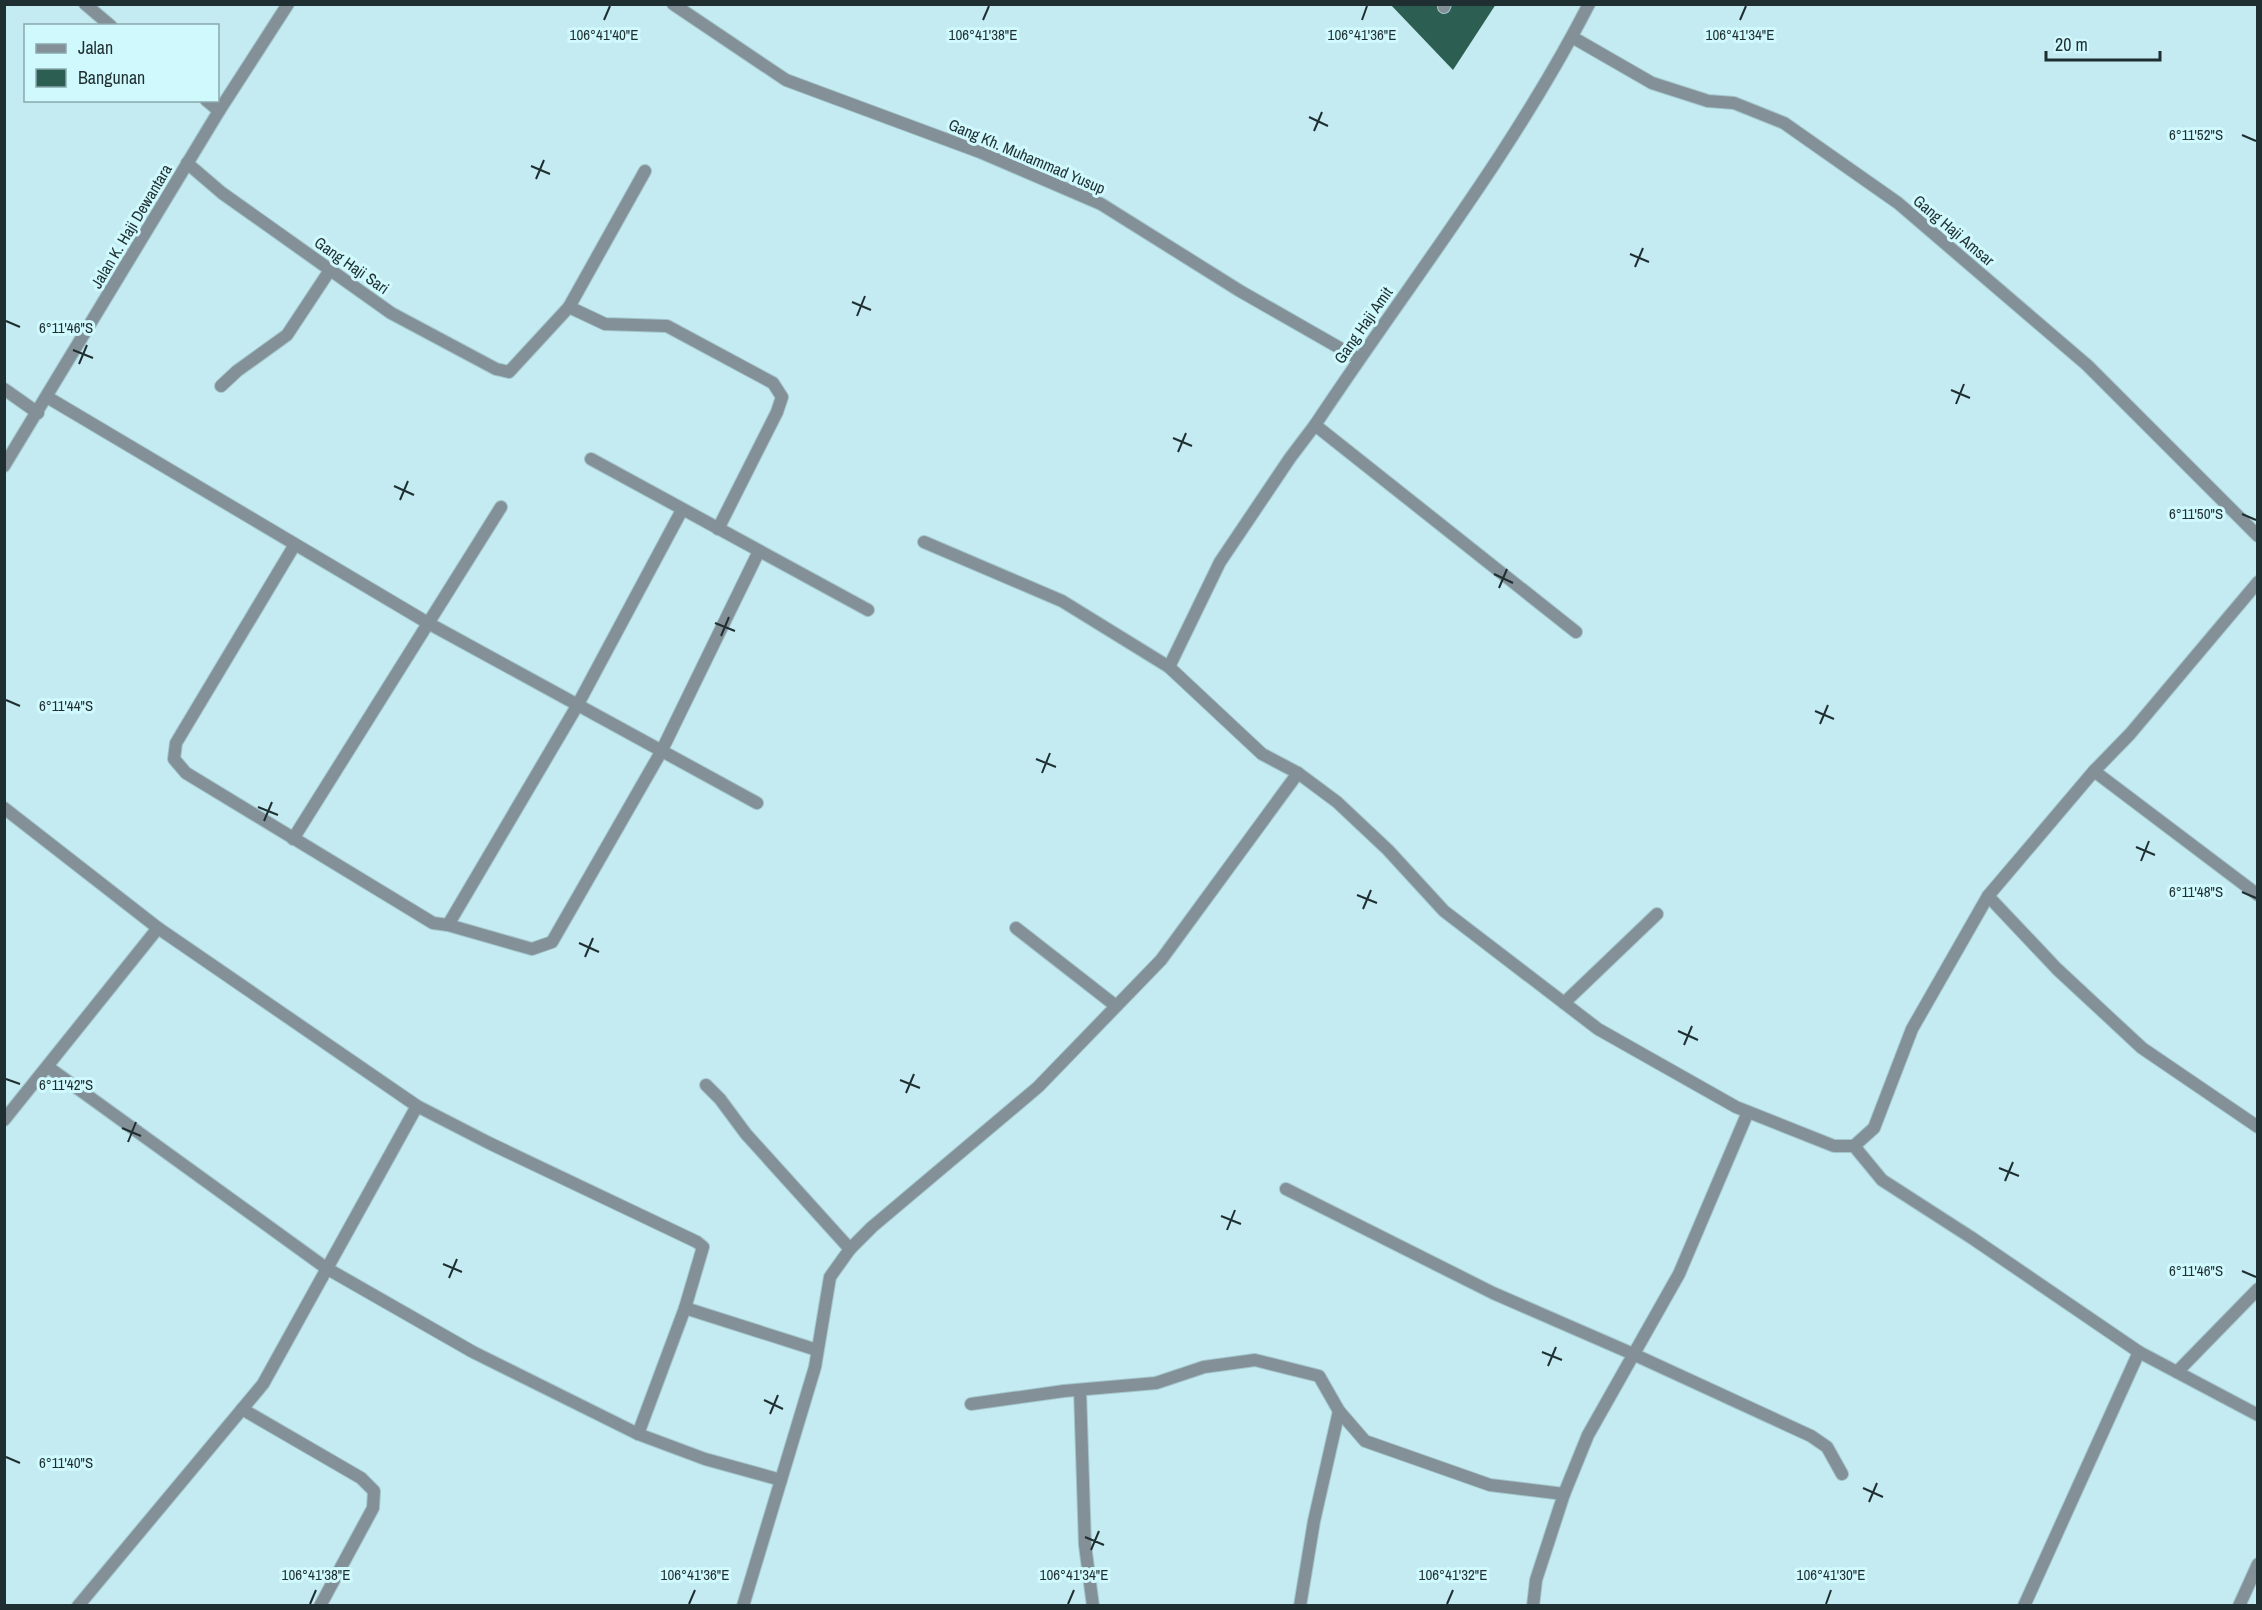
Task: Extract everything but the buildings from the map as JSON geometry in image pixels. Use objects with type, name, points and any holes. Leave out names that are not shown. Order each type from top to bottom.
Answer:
[{"type":"street","points":[[85,4],[109,24]]},
{"type":"street","name":"Jalan K. Haji Dewantara","points":[[4,466],[219,111],[288,4]]},
{"type":"street","name":"Gang Kh. Muhammad Yusup","points":[[673,4],[786,80],[980,152],[1101,204],[1209,273],[1359,359]]},
{"type":"street","name":"Gang Haji Amit","points":[[1169,667],[1220,562],[1497,160],[1572,37],[1589,4]]},
{"type":"street","name":"Gang Haji Amsar","points":[[1572,37],[1652,83],[1708,101],[1734,103],[1784,123],[1898,203],[2087,365],[2258,536]]},
{"type":"street","points":[[208,102],[219,111]]},
{"type":"street","name":"Gang Haji Sari","points":[[187,164],[222,193],[391,313],[496,369],[509,372],[569,307]]},
{"type":"street","points":[[645,171],[569,307],[605,324],[667,326],[773,384],[782,397],[777,412],[718,529]]},
{"type":"street","points":[[222,386],[237,371],[287,335],[330,270]]},
{"type":"street","points":[[4,389],[38,413]]},
{"type":"street","points":[[47,397],[294,546],[428,623],[757,803]]},
{"type":"street","points":[[1315,426],[1576,632]]},
{"type":"street","points":[[591,459],[868,610]]},
{"type":"street","points":[[293,839],[501,507]]},
{"type":"street","points":[[448,925],[577,706],[682,510]]},
{"type":"street","points":[[924,542],[1062,601],[1169,667],[1262,754],[1298,772],[1337,802],[1388,850],[1444,911],[1598,1029],[1748,1112],[1834,1146],[1854,1146],[1874,1128],[1912,1029],[1988,896],[2094,771],[2130,735],[2258,582]]},
{"type":"street","points":[[294,546],[176,743],[174,759],[186,773],[433,923],[448,925],[532,949],[552,942],[661,752],[759,551]]},
{"type":"street","points":[[2094,771],[2258,895]]},
{"type":"street","points":[[742,1605],[815,1367],[830,1277],[850,1249],[872,1227],[1038,1087],[1161,960],[1298,772]]},
{"type":"street","points":[[4,808],[158,928],[417,1106],[697,1242],[702,1247],[701,1254],[685,1308],[638,1434]]},
{"type":"street","points":[[1988,896],[2057,969],[2142,1048],[2258,1127]]},
{"type":"street","points":[[1564,1003],[1658,914]]},
{"type":"street","points":[[4,1120],[158,928]]},
{"type":"street","points":[[1016,928],[1116,1006]]},
{"type":"street","points":[[48,1067],[327,1268],[473,1352],[638,1434],[705,1459],[781,1480]]},
{"type":"street","points":[[706,1085],[720,1099],[746,1134],[850,1249]]},
{"type":"street","points":[[78,1605],[262,1384],[417,1106]]},
{"type":"street","points":[[1533,1605],[1536,1580],[1564,1494],[1588,1435],[1679,1274],[1748,1112]]},
{"type":"street","points":[[1854,1146],[1882,1180],[1972,1238],[2139,1352],[2258,1415]]},
{"type":"street","points":[[1286,1189],[1493,1293],[1811,1436],[1827,1448],[1842,1474]]},
{"type":"street","points":[[2177,1372],[2258,1289]]},
{"type":"street","points":[[685,1308],[817,1350]]},
{"type":"street","points":[[2024,1605],[2139,1352]]},
{"type":"street","points":[[971,1404],[1156,1383],[1204,1367],[1255,1359],[1319,1376],[1339,1411],[1365,1441],[1491,1485],[1564,1494]]},
{"type":"street","points":[[1080,1390],[1084,1545],[1093,1605]]},
{"type":"street","points":[[242,1409],[361,1478],[374,1491],[373,1508],[320,1605]]},
{"type":"street","points":[[1300,1605],[1314,1521],[1339,1411]]},
{"type":"street","points":[[2239,1605],[2258,1564]]}]
